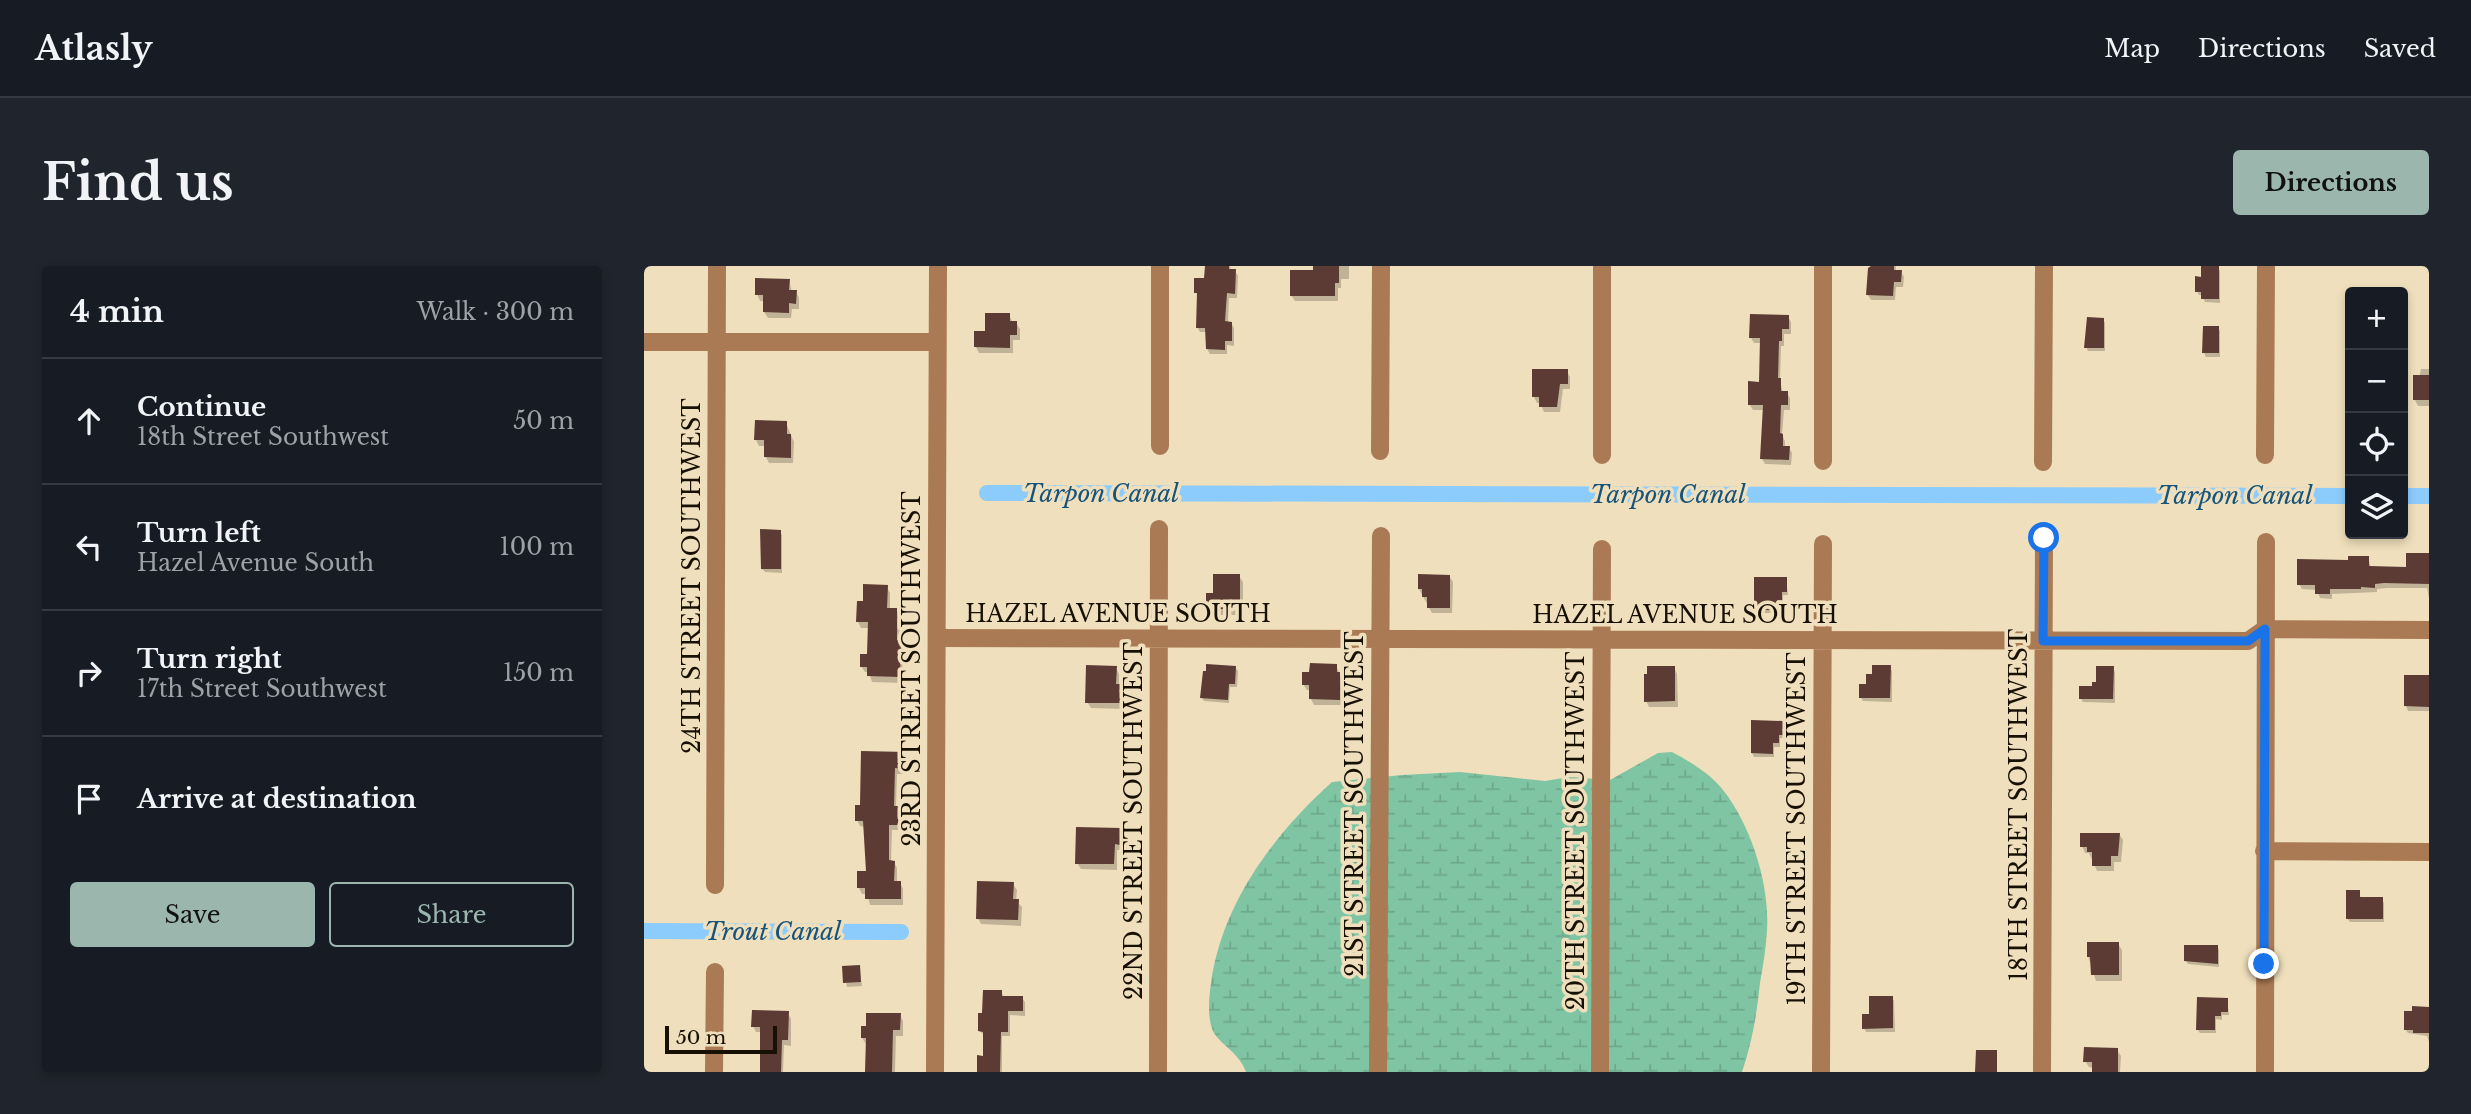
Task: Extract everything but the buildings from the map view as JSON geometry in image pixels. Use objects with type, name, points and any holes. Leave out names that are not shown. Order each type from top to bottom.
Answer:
[{"type":"street","name":"24TH STREET SOUTHWEST","points":[[715,885],[717,266]]},
{"type":"street","name":"23RD STREET SOUTHWEST","points":[[935,1072],[938,266]]},
{"type":"street","points":[[1160,266],[1160,446]]},
{"type":"street","points":[[1380,451],[1381,266]]},
{"type":"street","points":[[1602,266],[1602,455]]},
{"type":"street","points":[[1823,266],[1823,461]]},
{"type":"street","points":[[2043,462],[2044,266]]},
{"type":"street","points":[[2265,455],[2266,266]]},
{"type":"street","points":[[644,342],[937,342]]},
{"type":"street","name":"22ND STREET SOUTHWEST","points":[[1158,1072],[1159,529]]},
{"type":"street","name":"21ST STREET SOUTHWEST","points":[[1378,1072],[1381,536]]},
{"type":"street","name":"18TH STREET SOUTHWEST","points":[[2042,1072],[2044,538]]},
{"type":"street","points":[[2265,1072],[2266,542]]},
{"type":"street","name":"19TH STREET SOUTHWEST","points":[[1821,1072],[1823,544]]},
{"type":"street","name":"20TH STREET SOUTHWEST","points":[[1600,1072],[1601,549]]},
{"type":"street","name":"HAZEL AVENUE SOUTH","points":[[937,638],[2248,641],[2265,629],[2429,631]]},
{"type":"street","points":[[2264,851],[2429,852]]},
{"type":"street","points":[[714,1072],[715,972]]},
{"type":"green space","points":[[1672,752],[1706,773],[1723,790],[1742,820],[1762,875],[1767,912],[1766,943],[1754,1028],[1742,1072],[1246,1072],[1239,1059],[1213,1031],[1209,1014],[1211,983],[1226,926],[1254,873],[1271,848],[1332,782],[1460,772],[1545,781],[1569,777],[1610,780],[1658,753]]},
{"type":"waterway","name":"Tarpon Canal","points":[[987,493],[2345,496]]},
{"type":"waterway","name":"Tarpon Canal","points":[[2408,496],[2429,496]]},
{"type":"waterway","name":"Trout Canal","points":[[644,931],[901,932]]},
{"type":"route","points":[[2044,538],[2043,641],[2248,641],[2265,629],[2264,964]]}]
